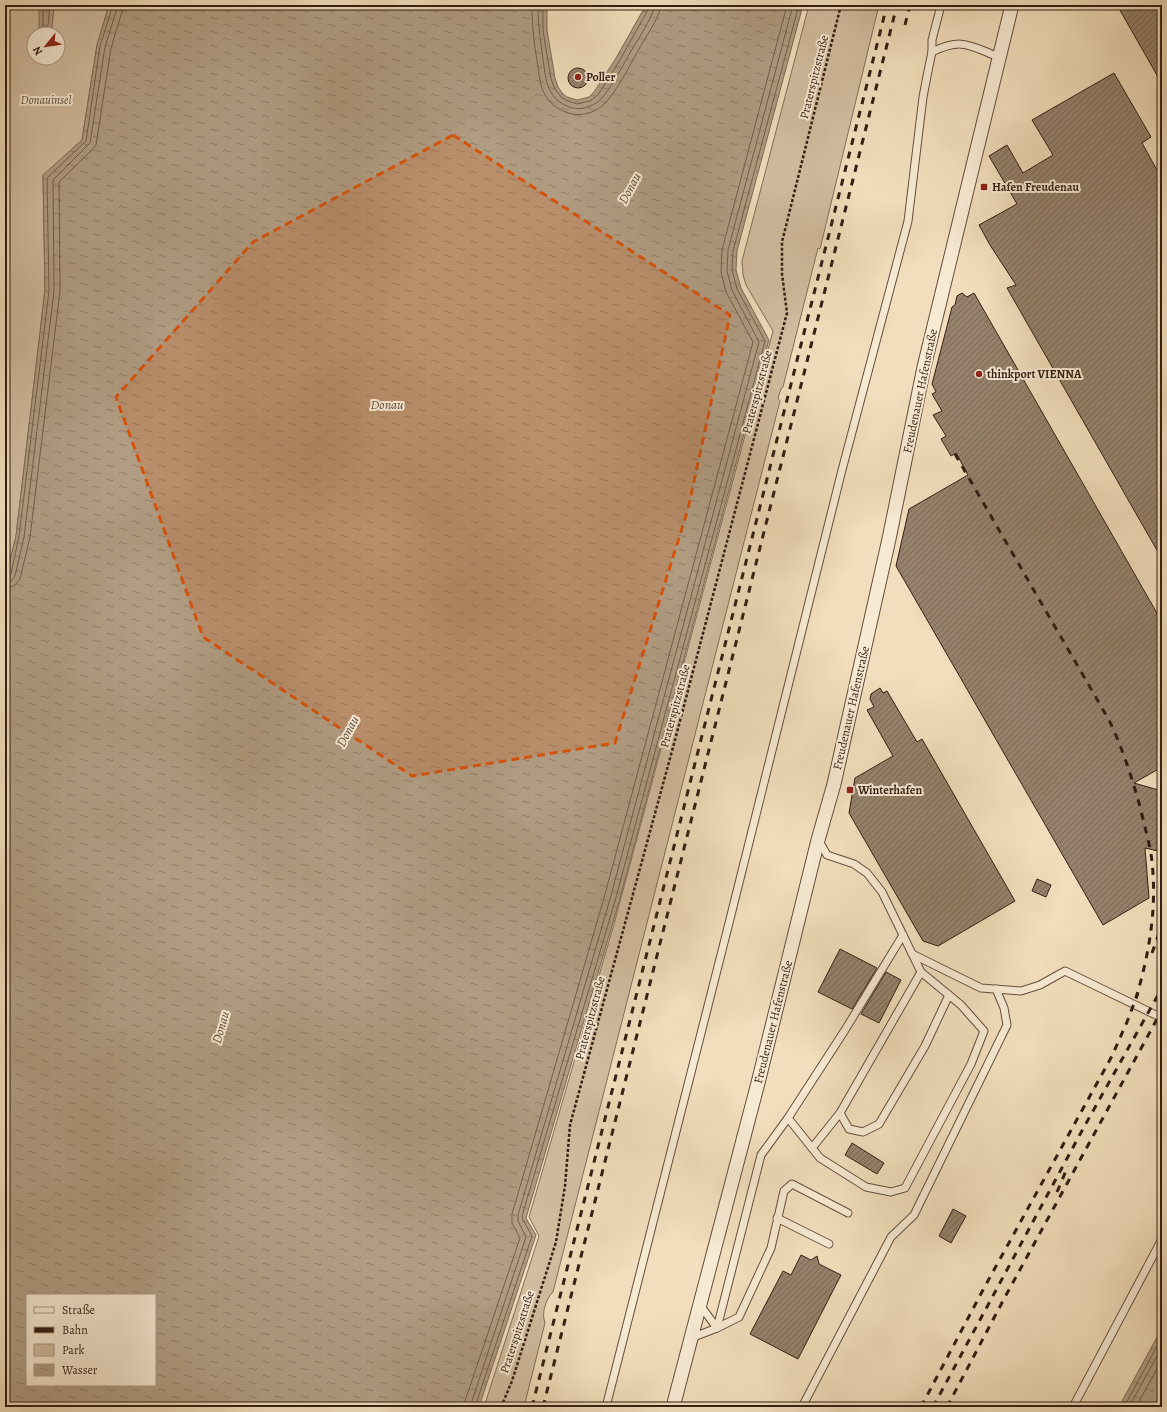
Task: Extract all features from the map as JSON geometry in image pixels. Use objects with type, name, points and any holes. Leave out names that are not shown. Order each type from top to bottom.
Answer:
[{"type":"street","name":"Freudenauer Hafenstraße","points":[[673,1407],[758,1083],[818,840],[834,784],[886,554],[924,367],[1012,5]]},
{"type":"lane","points":[[606,1407],[842,470],[908,221],[923,97],[932,52],[932,40],[941,5]]},
{"type":"lane","points":[[932,52],[953,44],[964,43],[999,57]]},
{"type":"lane","points":[[788,1118],[820,1158],[866,1187],[891,1192],[905,1188],[971,1064],[984,1031],[961,1005],[921,972],[882,892],[867,873],[854,864],[828,855],[818,840]]},
{"type":"lane","points":[[717,1328],[761,1155],[788,1118],[903,936]]},
{"type":"lane","points":[[912,954],[981,988],[1021,991],[1040,985],[1066,971],[1162,1018]]},
{"type":"lane","points":[[812,1148],[840,1113],[921,972]]},
{"type":"lane","points":[[802,1407],[891,1237],[914,1215],[1007,1025],[1004,1008],[996,989]]},
{"type":"lane","points":[[840,1113],[849,1129],[863,1132],[879,1124],[925,1046],[949,995]]},
{"type":"lane","points":[[691,1338],[717,1328],[739,1317],[770,1248],[784,1191],[792,1184],[848,1213]]},
{"type":"lane","points":[[778,1218],[829,1244]]},
{"type":"lane","points":[[1073,1407],[1162,1239]]},
{"type":"lane","points":[[700,1305],[717,1328]]},
{"type":"path","name":"Praterspitzstraße","points":[[501,1407],[512,1381],[556,1242],[565,1186],[570,1125],[673,747],[787,313],[782,274],[782,242],[841,5]]},
{"type":"highlighted area","points":[[453,135],[730,315],[688,509],[615,743],[412,776],[203,637],[116,397],[253,242]]},
{"type":"green space","name":"Donauinsel","points":[[5,5],[109,5],[97,45],[82,140],[43,176],[45,290],[16,536],[5,580]]},
{"type":"green space","points":[[809,5],[879,5],[820,249],[818,248],[783,387],[778,398],[780,401],[553,1292],[548,1298],[545,1306],[545,1323],[524,1407],[484,1407],[539,1236],[529,1217],[614,924],[773,331],[746,285],[743,275],[742,261]]},
{"type":"water","points":[[39,5],[54,5],[52,26],[39,26]]},
{"type":"water","name":"Donau","points":[[109,5],[547,5],[547,30],[555,78],[558,87],[563,94],[577,100],[589,97],[594,92],[616,58],[646,5],[803,5],[737,251],[736,270],[741,288],[769,340],[619,902],[526,1218],[536,1235],[479,1407],[5,1407],[5,580],[16,536],[45,290],[43,175],[82,140],[97,45]]},
{"type":"water","points":[[1162,1328],[1162,1407],[1119,1407],[1121,1403]]},
{"type":"building","points":[[1117,5],[1162,5],[1162,84]]},
{"type":"building","name":"Poller","points":[[578,68],[585,71],[588,78],[585,85],[578,88],[571,85],[568,78],[571,71]]},
{"type":"building","points":[[1114,73],[1151,137],[1142,143],[1162,179],[1162,559],[1007,288],[1016,285],[979,225],[1017,204],[989,156],[1007,145],[1023,173],[1053,155],[1032,120]]},
{"type":"building","points":[[962,293],[967,297],[974,293],[1162,622],[1162,767],[1134,783],[1162,791],[1162,852],[1145,848],[1149,898],[1103,925],[896,566],[909,509],[968,475],[956,453],[951,456],[941,439],[946,436],[933,415],[942,411],[932,394],[936,392],[932,384],[952,307],[955,305],[957,296]]},
{"type":"building","points":[[880,688],[883,693],[887,691],[917,742],[922,739],[1015,901],[938,946],[923,941],[849,813],[855,778],[893,756],[867,710],[874,707],[870,699],[871,694]]},
{"type":"building","points":[[1037,879],[1051,885],[1046,897],[1032,891]]},
{"type":"building","points":[[840,949],[877,968],[852,1009],[818,992]]},
{"type":"building","points":[[886,972],[901,980],[879,1023],[861,1014]]},
{"type":"building","points":[[852,1143],[884,1163],[877,1174],[845,1155]]},
{"type":"building","points":[[953,1209],[966,1216],[951,1243],[939,1236]]},
{"type":"building","points":[[801,1255],[811,1260],[817,1256],[819,1264],[841,1275],[798,1359],[750,1334],[783,1271],[791,1275]]},
{"type":"railway","points":[[532,1407],[887,5]]},
{"type":"railway","points":[[543,1407],[897,5]]},
{"type":"railway","points":[[905,25],[910,5]]},
{"type":"railway","points":[[955,454],[1109,720],[1118,740],[1129,772],[1139,803],[1150,848],[1154,891],[1149,945],[1136,998]]},
{"type":"railway","points":[[1152,953],[1162,925]]},
{"type":"railway","points":[[933,1407],[1084,1127],[1162,988]]},
{"type":"railway","points":[[921,1407],[984,1288],[1112,1056],[1138,993]]},
{"type":"railway","points":[[947,1407],[1005,1297],[1162,1010]]},
{"type":"railway","points":[[1057,1192],[1068,1166]]},
{"type":"place","name":"Poller","points":[[578,77]]},
{"type":"place","name":"Hafen Freudenau","points":[[984,187]]},
{"type":"place","name":"thinkport VIENNA","points":[[979,374]]},
{"type":"place","name":"Winterhafen","points":[[850,790]]}]
